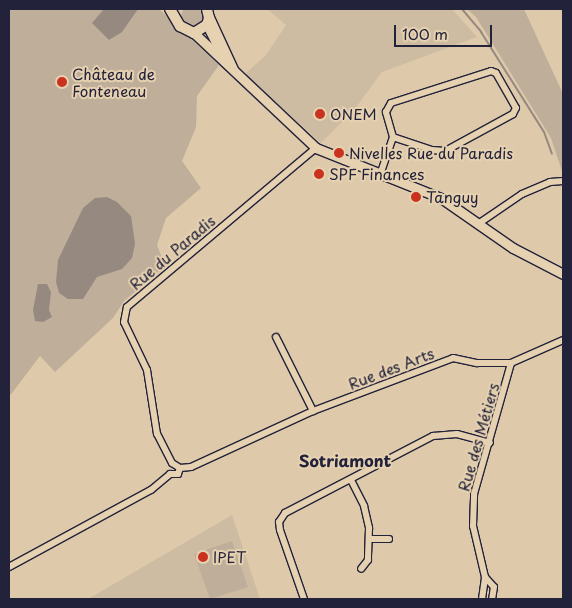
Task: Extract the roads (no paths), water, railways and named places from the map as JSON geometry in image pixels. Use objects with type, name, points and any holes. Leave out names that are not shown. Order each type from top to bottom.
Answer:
[{"type":"main road","points":[[209,10],[207,25],[226,63]]},
{"type":"main road","points":[[175,11],[180,26],[194,33],[316,148],[380,175],[426,191],[513,248],[559,272]]},
{"type":"main road","points":[[194,33],[207,25]]},
{"type":"street","points":[[209,10],[237,73]]},
{"type":"street","points":[[380,175],[392,137],[386,112],[391,103],[491,71],[496,73],[516,108],[513,114],[445,151],[432,150],[392,137]]},
{"type":"street","name":"Rue du Paradis","points":[[172,463],[153,420],[147,370],[124,322],[127,307],[316,148]]},
{"type":"street","points":[[478,224],[522,194],[550,182],[563,182]]},
{"type":"street","points":[[559,272],[563,280]]},
{"type":"street","points":[[276,337],[313,411]]},
{"type":"street","name":"Rue des Arts","points":[[180,468],[191,467],[313,411],[453,358],[477,363],[511,363],[563,340]]},
{"type":"street","name":"Rue des Métiers","points":[[485,577],[472,509],[476,482],[490,443],[511,363]]},
{"type":"street","points":[[304,599],[279,522],[290,509],[441,434],[456,434],[490,443]]},
{"type":"street","points":[[9,567],[152,490],[170,474],[178,474],[180,468],[172,463],[168,468],[170,474]]},
{"type":"street","points":[[351,480],[367,516],[368,560],[361,569]]},
{"type":"street","points":[[369,539],[389,539]]},
{"type":"street","points":[[482,599],[485,577]]},
{"type":"street","points":[[485,577],[494,587],[492,599]]},
{"type":"waterway","points":[[462,9],[481,32],[544,132],[552,154]]},
{"type":"place","name":"Château de Fonteneau","points":[[62,82]]},
{"type":"place","name":"ONEM","points":[[320,114]]},
{"type":"place","name":"Nivelles Rue du Paradis","points":[[339,153]]},
{"type":"place","name":"SPF Finances","points":[[319,174]]},
{"type":"place","name":"Tanguy","points":[[416,197]]},
{"type":"place","name":"IPET","points":[[203,557]]},
{"type":"district","name":"Sotriamont","points":[[345,460]]}]
